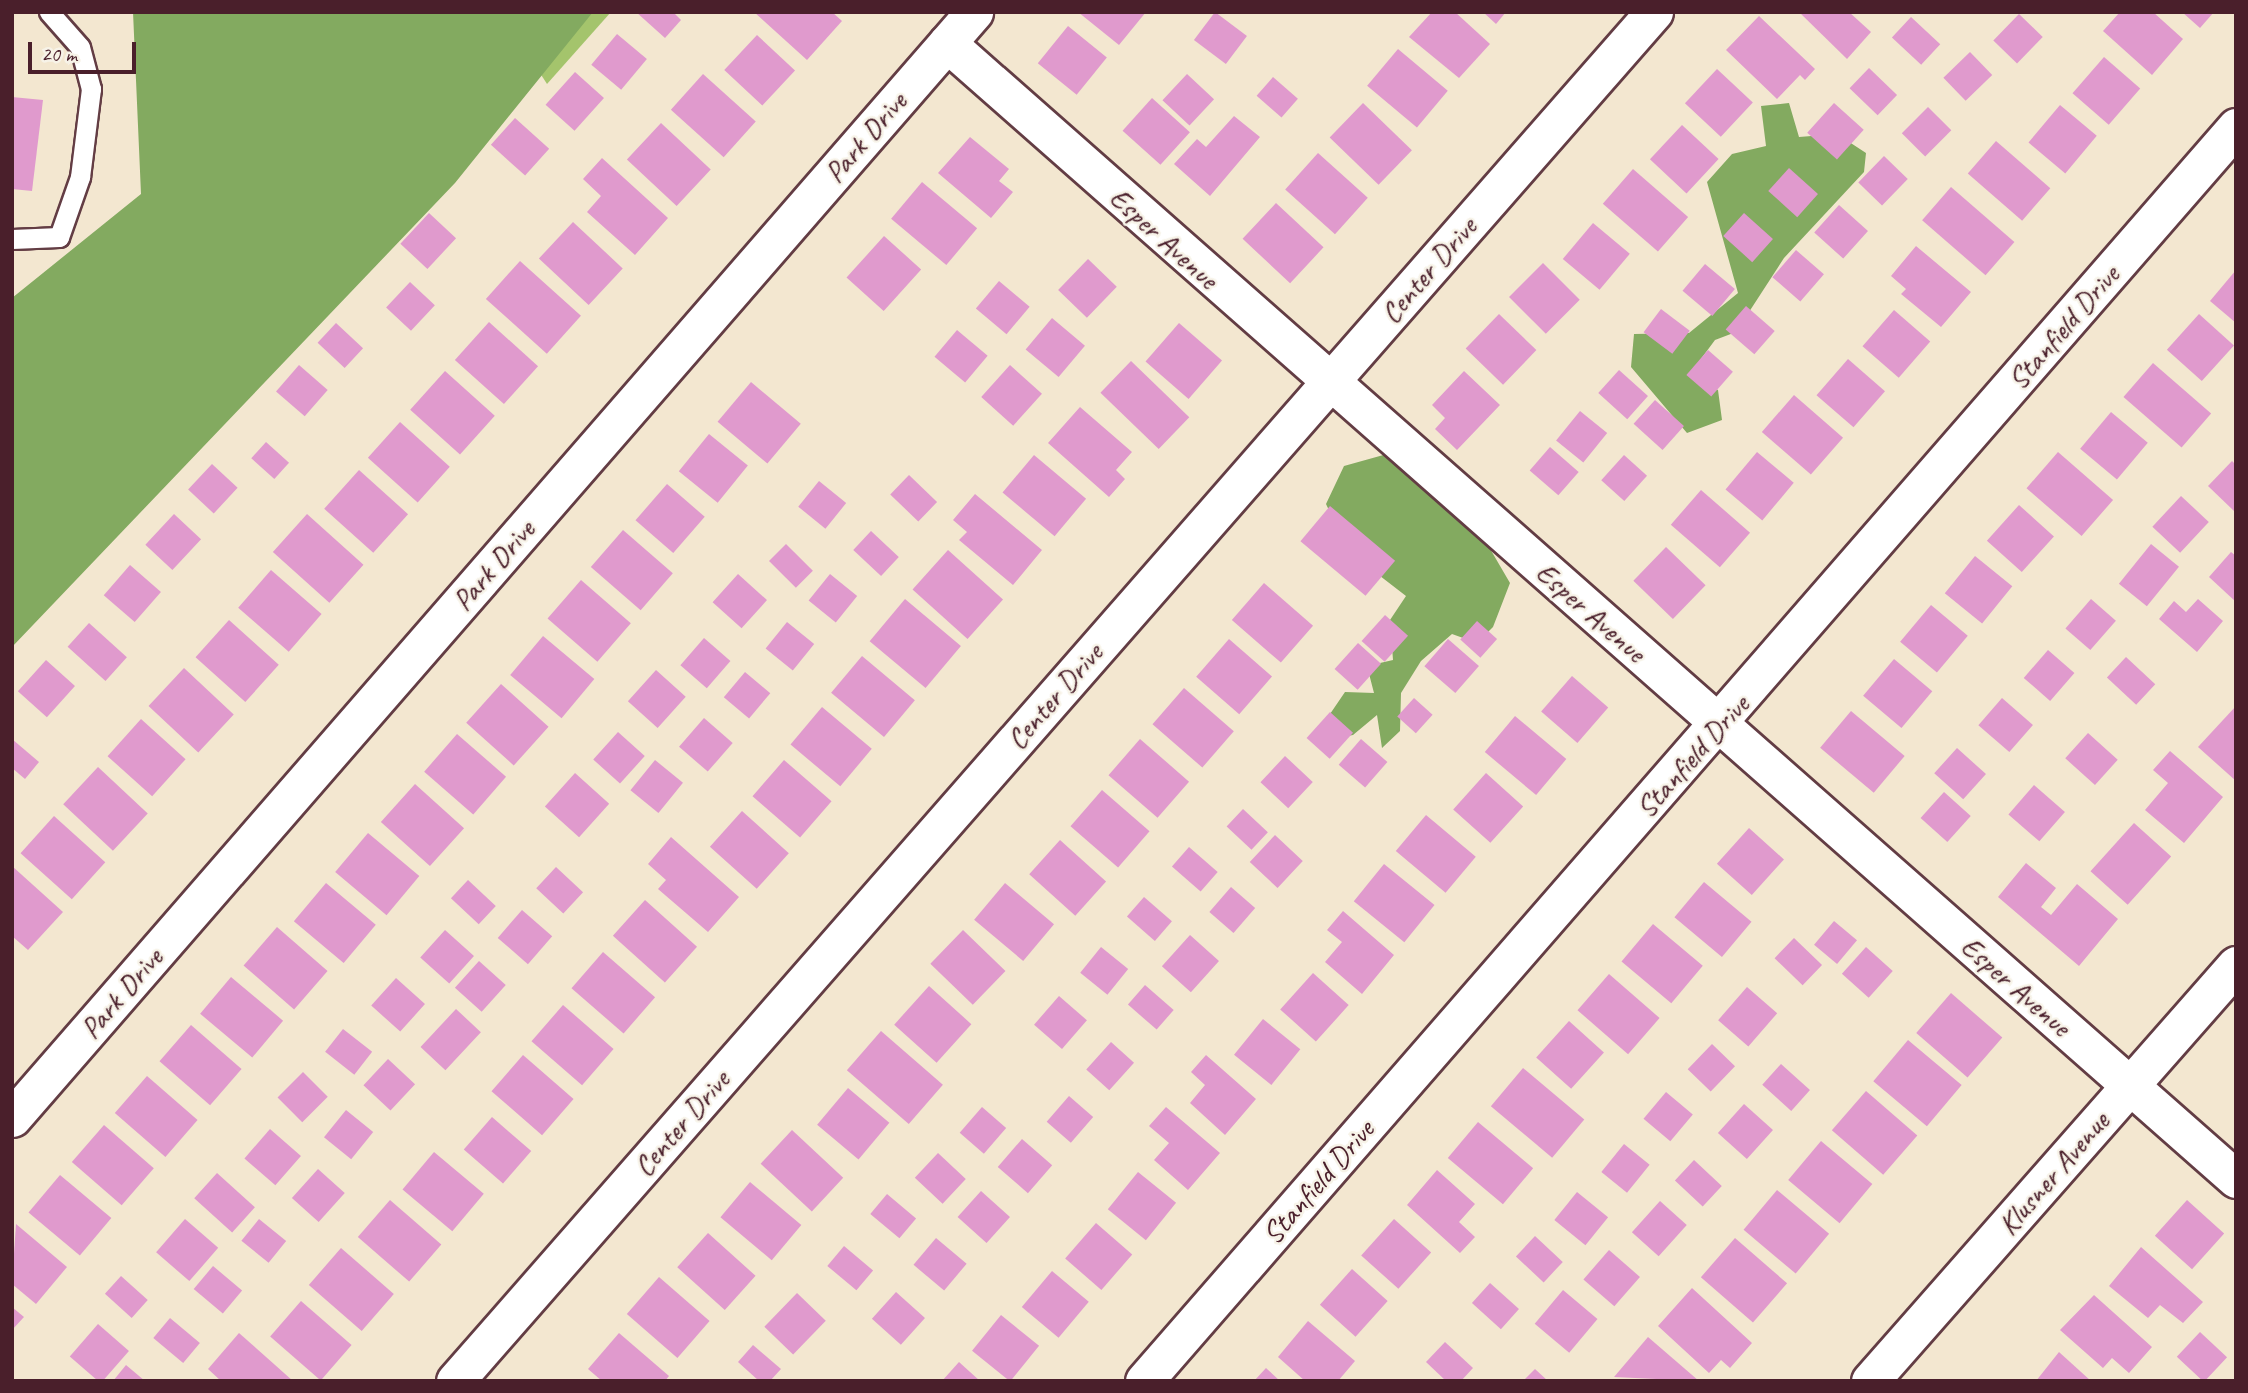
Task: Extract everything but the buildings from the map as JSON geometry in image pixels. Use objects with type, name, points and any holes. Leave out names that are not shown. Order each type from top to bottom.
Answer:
[{"type":"street","name":"Park Drive","points":[[12,1118],[974,12]]},
{"type":"street","name":"Center Drive","points":[[455,1381],[1654,12]]},
{"type":"street","name":"Esper Avenue","points":[[947,43],[1327,384],[2236,1179]]},
{"type":"street","name":"Stanfield Drive","points":[[1144,1381],[2236,127]]},
{"type":"street","name":"Klusner Avenue","points":[[1870,1381],[2236,965]]},
{"type":"lane","points":[[12,239],[59,237],[80,177],[91,89],[80,47],[49,12]]},
{"type":"green space","points":[[133,12],[593,12],[455,183],[12,647],[12,298],[141,194]]},
{"type":"green space","points":[[501,12],[611,12],[547,84]]},
{"type":"green space","points":[[1789,103],[1799,137],[1837,134],[1866,153],[1864,172],[1784,258],[1736,332],[1715,340],[1689,375],[1718,390],[1722,420],[1687,433],[1631,367],[1634,334],[1689,333],[1738,293],[1707,182],[1732,154],[1766,146],[1761,106]]},
{"type":"green space","points":[[1387,454],[1489,547],[1510,583],[1493,627],[1477,643],[1452,634],[1421,661],[1401,693],[1400,731],[1382,748],[1377,715],[1353,735],[1331,739],[1330,714],[1345,692],[1374,693],[1367,666],[1393,660],[1390,620],[1406,596],[1349,552],[1326,504],[1344,466]]}]
